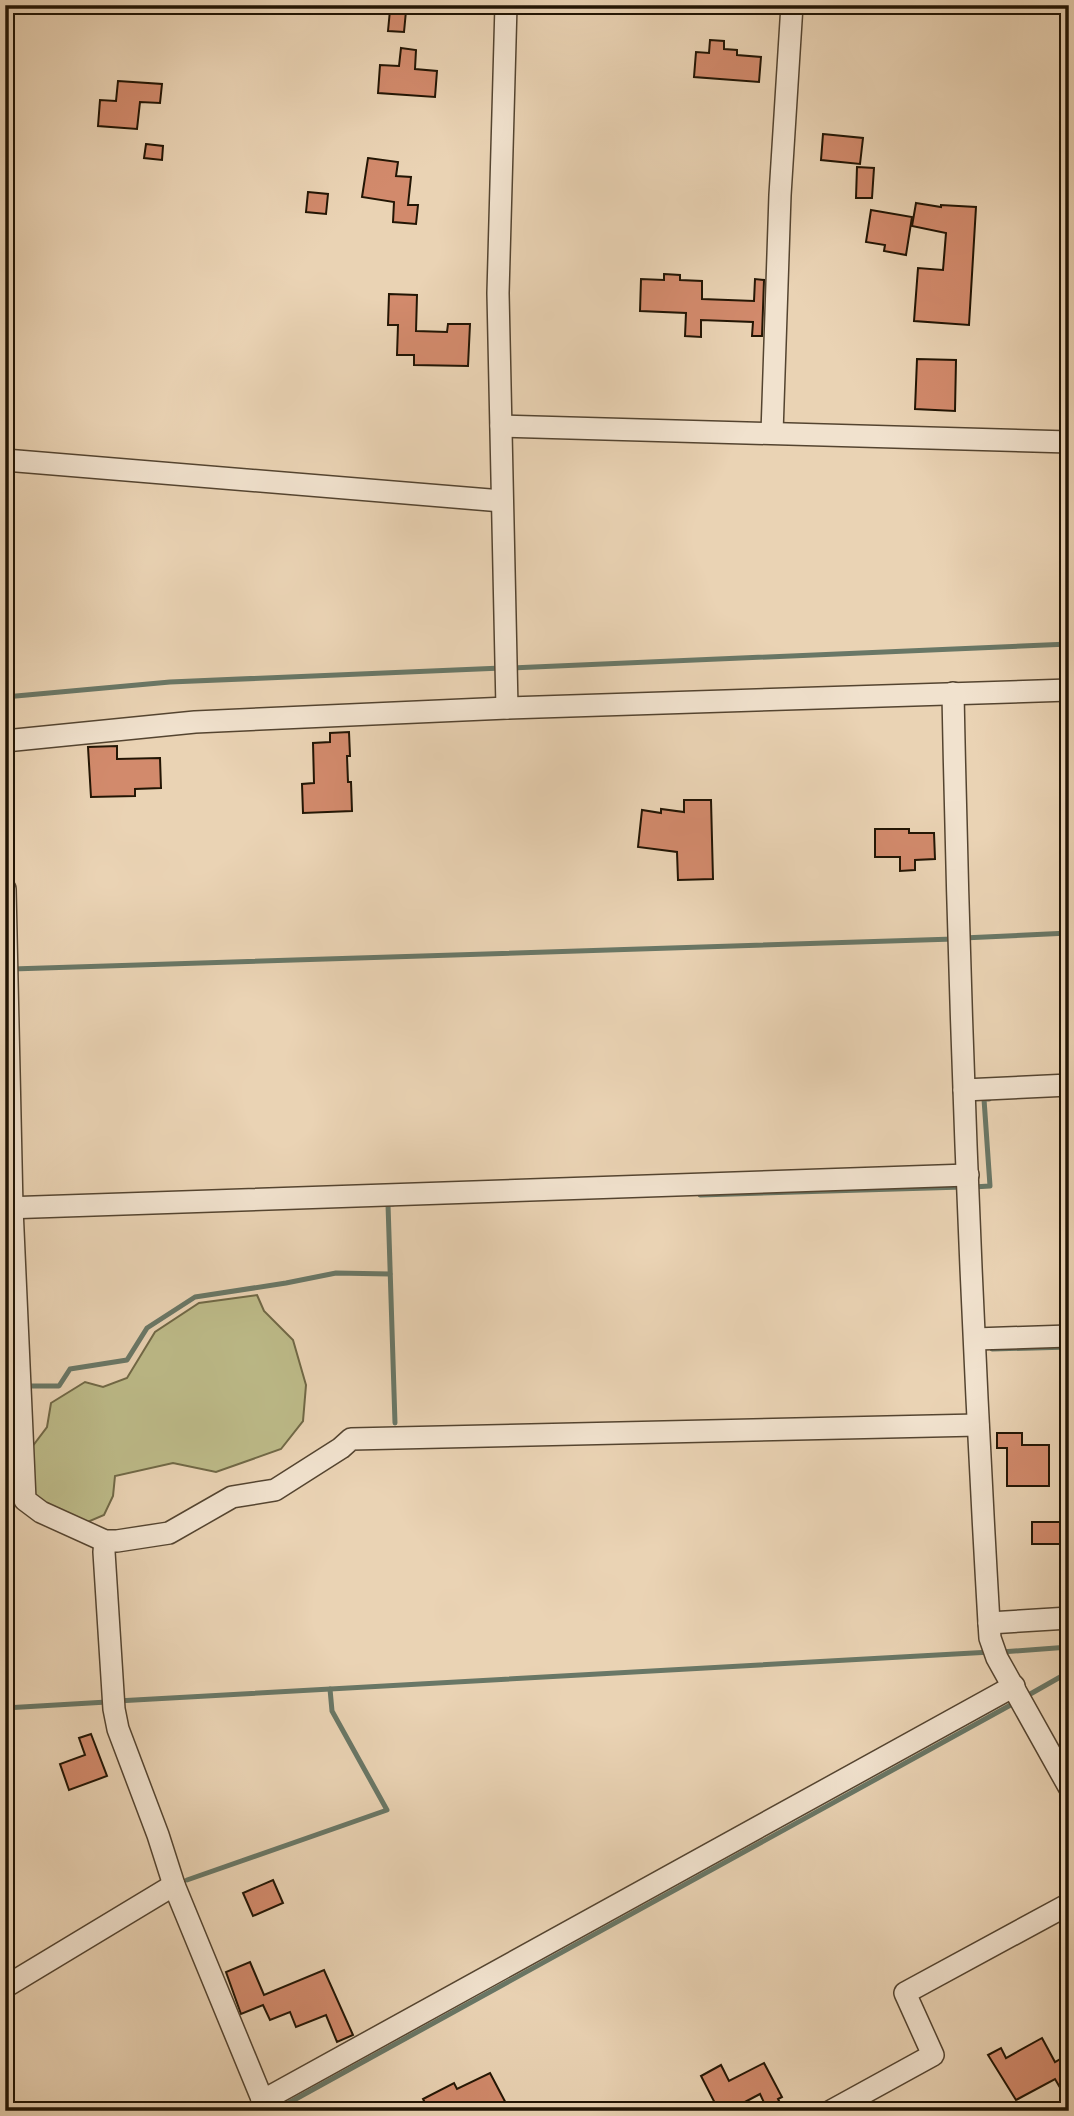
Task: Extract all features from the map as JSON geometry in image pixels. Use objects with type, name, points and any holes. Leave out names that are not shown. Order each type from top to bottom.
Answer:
[{"type":"street","points":[[506,5],[498,293],[507,708]]},
{"type":"street","points":[[772,433],[780,195],[792,5]]},
{"type":"street","points":[[500,426],[1069,442]]},
{"type":"street","points":[[5,460],[502,501]]},
{"type":"street","points":[[5,741],[195,722],[507,708],[1069,690]]},
{"type":"street","points":[[953,693],[958,939],[989,1630],[997,1658],[1069,1787]]},
{"type":"street","points":[[5,889],[8,1208],[21,1386],[25,1500],[41,1512],[106,1541],[169,1533],[232,1497],[275,1490],[351,1439],[978,1425]]},
{"type":"street","points":[[964,1090],[1069,1085]]},
{"type":"street","points":[[8,1208],[968,1183]]},
{"type":"street","points":[[975,1339],[1069,1336]]},
{"type":"street","points":[[106,1541],[104,1552],[118,1729],[174,1885],[265,2106],[1018,1695]]},
{"type":"street","points":[[989,1630],[1069,1618]]},
{"type":"street","points":[[5,1987],[174,1885]]},
{"type":"street","points":[[831,2111],[933,2055],[905,1993],[1069,1904]]},
{"type":"shaded area","points":[[257,1295],[264,1311],[293,1340],[306,1385],[303,1421],[281,1449],[216,1472],[173,1463],[115,1476],[113,1496],[104,1515],[83,1524],[47,1507],[33,1492],[32,1447],[47,1427],[51,1403],[85,1382],[103,1387],[127,1378],[155,1332],[199,1303]]},
{"type":"shaded area","points":[[5,1391],[14,1391],[17,1495],[5,1497]]},
{"type":"building","points":[[390,10],[406,11],[404,32],[388,31]]},
{"type":"building","points":[[710,40],[724,41],[724,49],[737,50],[737,55],[761,57],[759,82],[694,77],[696,52],[709,53]]},
{"type":"building","points":[[401,48],[416,50],[415,69],[437,71],[435,97],[378,93],[380,65],[399,66]]},
{"type":"building","points":[[118,81],[162,84],[160,103],[140,102],[137,129],[98,126],[100,100],[116,101]]},
{"type":"building","points":[[823,134],[863,138],[860,164],[821,160]]},
{"type":"building","points":[[146,144],[163,146],[162,160],[144,158]]},
{"type":"building","points":[[368,158],[398,162],[396,176],[411,177],[408,205],[418,205],[416,224],[393,222],[394,202],[362,197]]},
{"type":"building","points":[[857,167],[874,168],[872,198],[856,198]]},
{"type":"building","points":[[308,192],[328,194],[326,214],[306,212]]},
{"type":"building","points":[[916,203],[941,207],[976,207],[969,325],[914,321],[918,268],[943,270],[946,233],[912,226]]},
{"type":"building","points":[[871,210],[912,217],[906,255],[884,251],[885,245],[866,242]]},
{"type":"building","points":[[664,274],[680,275],[680,280],[702,281],[702,299],[754,301],[755,279],[764,280],[762,336],[752,336],[753,322],[701,320],[701,337],[685,336],[686,313],[640,311],[641,279],[664,280]]},
{"type":"building","points":[[389,294],[417,295],[416,331],[447,332],[448,324],[470,324],[468,366],[414,365],[414,355],[397,355],[398,325],[388,325]]},
{"type":"building","points":[[917,359],[956,360],[955,411],[915,409]]},
{"type":"building","points":[[349,732],[350,756],[347,756],[352,811],[303,813],[302,784],[314,783],[313,743],[330,742],[330,733]]},
{"type":"building","points":[[117,746],[117,759],[160,758],[161,788],[135,789],[135,796],[91,797],[88,747]]},
{"type":"building","points":[[684,800],[711,800],[713,879],[678,880],[677,852],[638,847],[642,810],[684,812]]},
{"type":"building","points":[[875,829],[909,829],[909,833],[934,833],[935,859],[915,860],[915,870],[900,871],[900,857],[875,857]]},
{"type":"building","points":[[997,1433],[1022,1433],[1022,1445],[1049,1445],[1049,1486],[1007,1486],[1007,1448],[997,1448]]},
{"type":"building","points":[[1032,1522],[1069,1522],[1069,1544],[1032,1544]]},
{"type":"building","points":[[91,1734],[107,1776],[69,1790],[60,1764],[85,1755],[79,1738]]},
{"type":"building","points":[[273,1880],[283,1903],[253,1916],[243,1893]]},
{"type":"building","points":[[250,1962],[264,1995],[324,1970],[353,2035],[337,2042],[326,2015],[296,2027],[290,2012],[270,2020],[263,2005],[241,2014],[226,1972]]},
{"type":"building","points":[[1042,2038],[1055,2062],[1069,2054],[1069,2103],[1055,2079],[1016,2100],[988,2055],[1001,2048],[1006,2058]]},
{"type":"building","points":[[764,2063],[782,2097],[778,2099],[784,2111],[768,2111],[760,2094],[728,2111],[719,2111],[701,2076],[721,2065],[729,2081]]},
{"type":"building","points":[[490,2073],[510,2111],[429,2111],[423,2099],[454,2083],[457,2089]]},
{"type":"waterway","points":[[511,668],[1069,644]]},
{"type":"waterway","points":[[5,697],[170,682],[502,668]]},
{"type":"waterway","points":[[963,938],[1069,933]]},
{"type":"waterway","points":[[12,969],[954,939]]},
{"type":"waterway","points":[[973,1187],[990,1186],[984,1099],[989,1099]]},
{"type":"waterway","points":[[700,1195],[963,1187]]},
{"type":"waterway","points":[[393,1204],[388,1204],[395,1423]]},
{"type":"waterway","points":[[26,1386],[59,1386],[70,1369],[127,1360],[147,1328],[195,1297],[336,1273],[390,1274]]},
{"type":"waterway","points":[[992,1349],[1069,1347]]},
{"type":"waterway","points":[[1001,1652],[1069,1647]]},
{"type":"waterway","points":[[117,1701],[991,1652]]},
{"type":"waterway","points":[[1025,1697],[1069,1672]]},
{"type":"waterway","points":[[187,1880],[387,1810],[332,1711],[330,1689]]},
{"type":"waterway","points":[[5,1708],[107,1702]]},
{"type":"waterway","points":[[274,2111],[1016,1702]]}]
